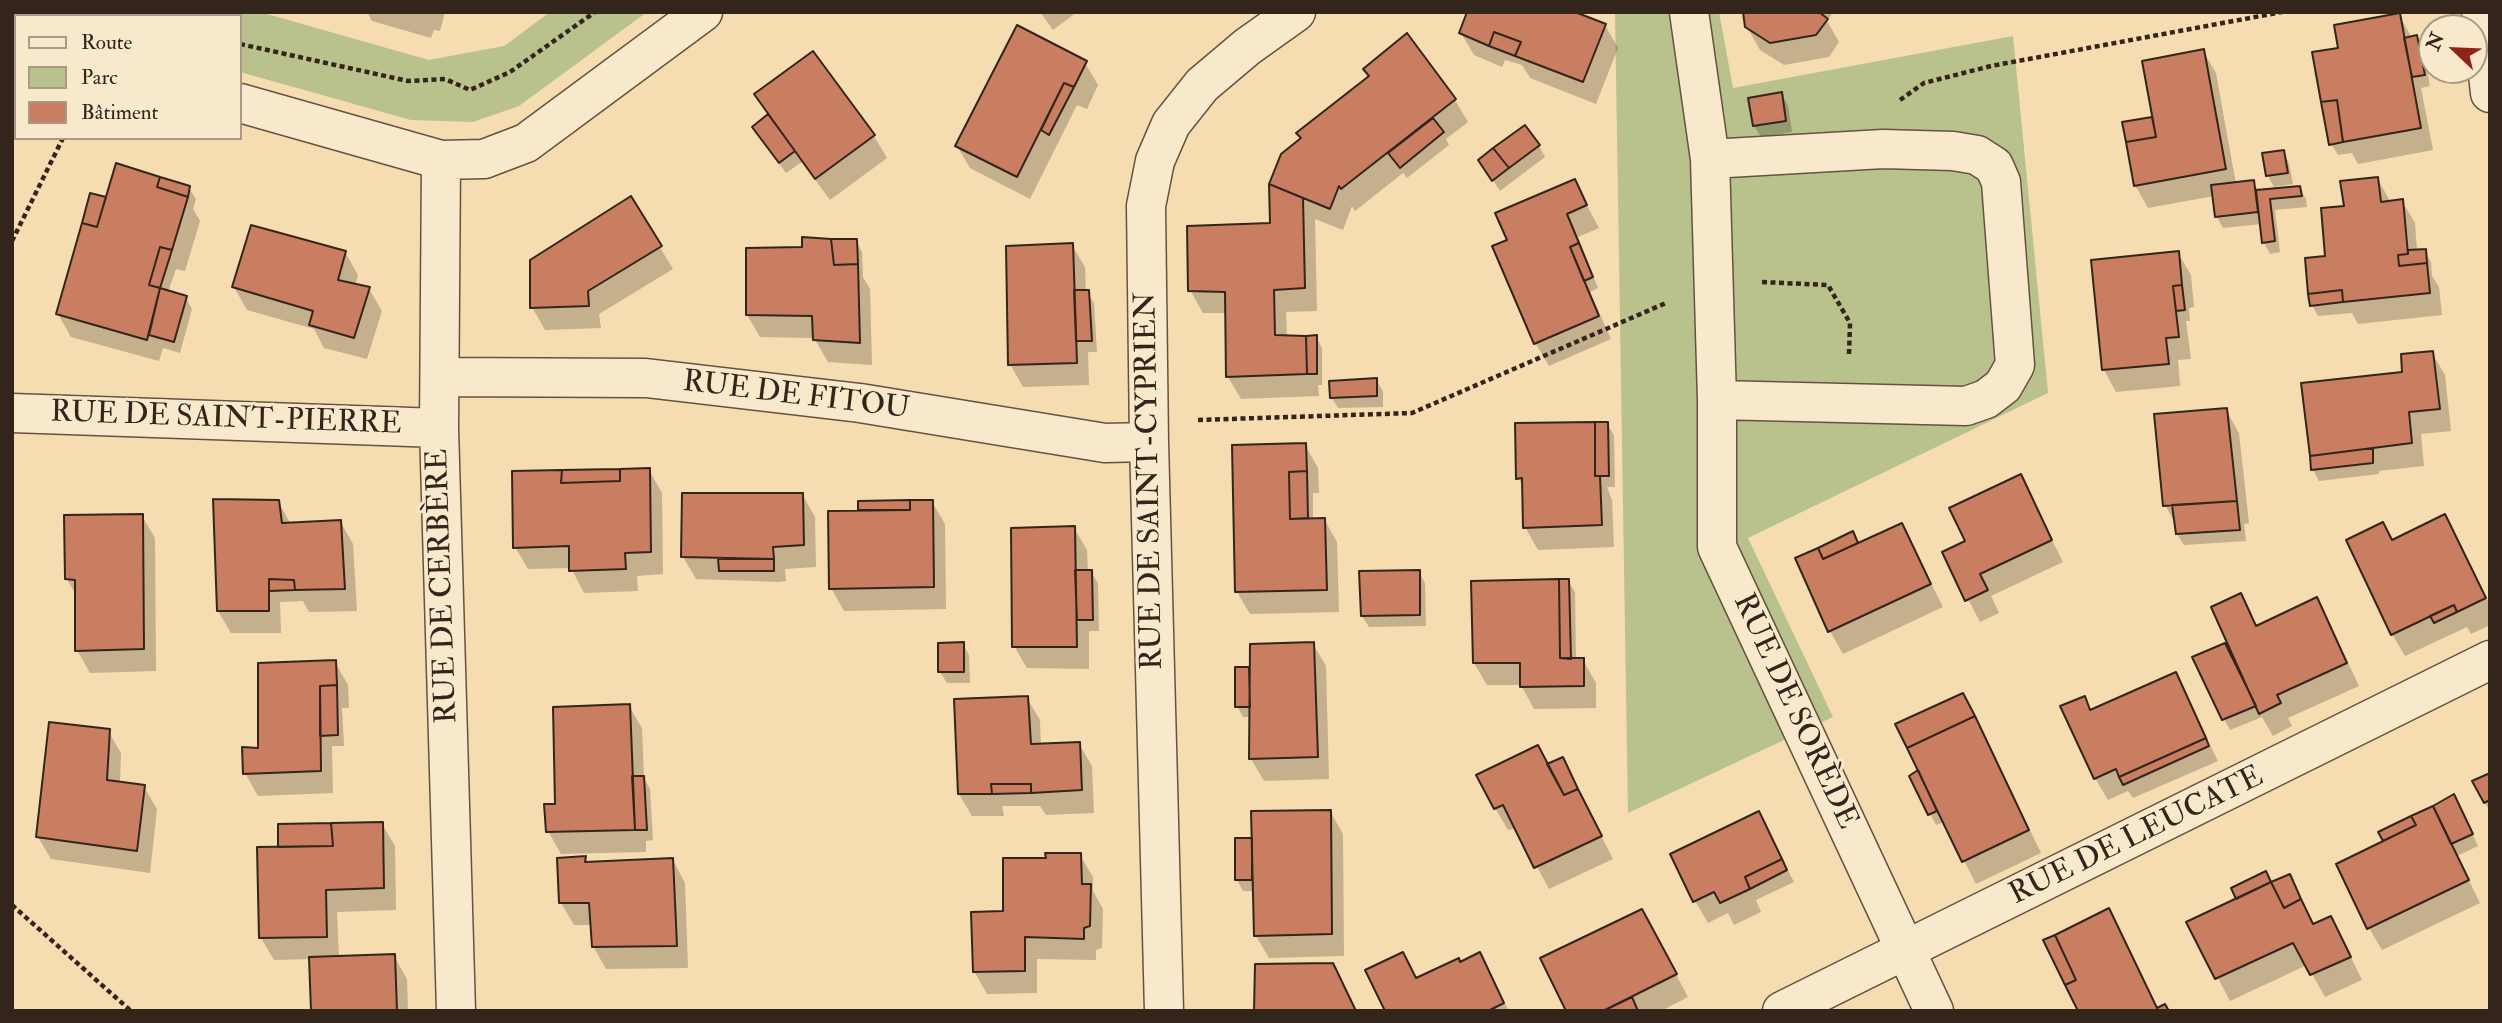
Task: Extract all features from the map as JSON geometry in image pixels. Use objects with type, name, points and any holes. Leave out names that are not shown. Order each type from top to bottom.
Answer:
[{"type":"street","points":[[242,104],[440,160],[484,159],[526,143],[703,12]]},
{"type":"street","name":"RUE DE SAINT-CYPRIEN","points":[[1164,1011],[1146,206],[1154,161],[1171,124],[1202,85],[1247,47],[1296,12]]},
{"type":"street","name":"RUE DE SORÈDE","points":[[1689,12],[1710,159],[1717,400],[1717,547],[1934,1011]]},
{"type":"street","points":[[2481,12],[2490,93]]},
{"type":"street","points":[[1710,159],[1883,149],[1965,153],[1977,155],[1994,166],[2001,182],[2015,365],[2003,386],[1986,399],[1966,406],[1717,400]]},
{"type":"street","name":"RUE DE CERBÈRE","points":[[440,160],[439,428],[456,1011]]},
{"type":"street","name":"RUE DE FITOU","points":[[440,377],[646,378],[860,402],[1105,443],[1149,432]]},
{"type":"street","name":"RUE DE SAINT-PIERRE","points":[[12,413],[439,428]]},
{"type":"street","name":"RUE DE LEUCATE","points":[[1782,1011],[2490,660]]},
{"type":"path","points":[[242,44],[408,81],[444,79],[470,90],[510,72],[595,12]]},
{"type":"path","points":[[1883,149],[1887,120],[1900,99],[1924,83],[1991,66],[2281,12]]},
{"type":"path","points":[[12,241],[62,140]]},
{"type":"path","points":[[1149,432],[1412,413],[1713,282],[1735,280],[1828,285],[1850,323],[1846,405]]},
{"type":"path","points":[[12,905],[131,1011]]},
{"type":"green space","points":[[25,12],[260,12],[429,60],[504,46],[550,12],[647,12],[519,106],[473,122],[411,120],[242,73],[242,14]]},
{"type":"green space","points":[[1615,12],[1719,12],[1733,88],[2013,36],[2048,393],[1748,538],[1833,717],[1628,813]]},
{"type":"building","points":[[1467,12],[1575,12],[1606,24],[1583,82],[1515,56],[1521,42],[1494,32],[1489,46],[1459,33]]},
{"type":"building","points":[[1743,12],[1819,12],[1828,19],[1816,35],[1770,43],[1745,27]]},
{"type":"building","points":[[2400,13],[2421,128],[2343,142],[2337,100],[2321,102],[2312,52],[2338,48],[2334,25]]},
{"type":"building","points":[[1017,25],[1087,61],[1074,87],[1064,83],[1017,177],[955,146]]},
{"type":"building","points":[[1494,32],[1521,42],[1515,56],[1489,46]]},
{"type":"building","points":[[1407,33],[1456,99],[1341,189],[1339,186],[1330,209],[1269,184],[1281,154],[1301,138],[1296,133],[1369,76],[1363,69]]},
{"type":"building","points":[[2417,35],[2418,76],[2412,77],[2404,38]]},
{"type":"building","points":[[2204,49],[2226,169],[2134,186],[2126,142],[2156,137],[2142,61]]},
{"type":"building","points":[[813,51],[875,135],[815,179],[754,94]]},
{"type":"building","points":[[1064,83],[1074,87],[1049,135],[1041,130]]},
{"type":"building","points":[[1782,92],[1786,121],[1753,126],[1748,98]]},
{"type":"building","points":[[2337,100],[2343,142],[2329,145],[2321,102]]},
{"type":"building","points":[[768,114],[795,151],[779,163],[752,127]]},
{"type":"building","points":[[2152,117],[2156,137],[2126,142],[2122,122]]},
{"type":"building","points":[[1433,118],[1444,132],[1400,168],[1388,153]]},
{"type":"building","points":[[1525,125],[1540,145],[1509,168],[1493,148]]},
{"type":"building","points":[[1493,148],[1509,168],[1492,181],[1478,160]]},
{"type":"building","points":[[2284,150],[2288,173],[2266,176],[2262,153]]},
{"type":"building","points":[[116,163],[160,177],[157,187],[188,197],[172,250],[160,247],[149,285],[160,288],[147,340],[56,314],[82,223],[97,227]]},
{"type":"building","points":[[160,177],[190,186],[188,197],[157,187]]},
{"type":"building","points":[[2378,177],[2381,202],[2403,199],[2408,254],[2398,255],[2399,266],[2427,263],[2430,293],[2343,302],[2342,290],[2308,294],[2305,258],[2325,256],[2321,208],[2344,206],[2340,181]]},
{"type":"building","points":[[1575,179],[1587,205],[1567,214],[1579,243],[1570,247],[1599,316],[1534,344],[1492,246],[1507,240],[1495,213]]},
{"type":"building","points":[[2254,180],[2258,212],[2215,217],[2211,185]]},
{"type":"building","points":[[1269,184],[1303,198],[1305,288],[1274,290],[1275,335],[1306,336],[1307,374],[1226,377],[1225,292],[1188,291],[1187,226],[1270,223]]},
{"type":"building","points":[[2300,186],[2302,196],[2270,199],[2275,241],[2262,243],[2256,190]]},
{"type":"building","points":[[90,193],[106,197],[97,227],[82,223]]},
{"type":"building","points":[[631,196],[662,246],[588,291],[589,306],[530,308],[530,260]]},
{"type":"building","points":[[251,225],[346,251],[338,280],[370,287],[354,338],[309,325],[313,311],[232,287]]},
{"type":"building","points":[[802,237],[831,239],[834,265],[858,264],[860,343],[813,340],[812,316],[746,315],[746,248],[802,247]]},
{"type":"building","points":[[831,239],[857,239],[858,264],[834,265]]},
{"type":"building","points":[[1073,243],[1077,363],[1008,365],[1006,246]]},
{"type":"building","points":[[1579,243],[1593,277],[1584,281],[1570,247]]},
{"type":"building","points":[[160,247],[172,250],[160,288],[149,285]]},
{"type":"building","points":[[2426,249],[2427,263],[2399,266],[2398,255],[2408,254],[2408,250]]},
{"type":"building","points":[[2179,251],[2182,285],[2173,286],[2179,337],[2166,338],[2169,364],[2102,370],[2091,260]]},
{"type":"building","points":[[2182,285],[2185,310],[2176,311],[2173,286]]},
{"type":"building","points":[[160,288],[187,296],[174,342],[149,335]]},
{"type":"building","points":[[1074,290],[1089,290],[1092,341],[1076,341]]},
{"type":"building","points":[[2342,290],[2343,302],[2310,306],[2308,294]]},
{"type":"building","points":[[1317,335],[1317,374],[1307,374],[1306,336]]},
{"type":"building","points":[[2433,351],[2440,409],[2409,412],[2412,443],[2310,456],[2301,383],[2402,372],[2401,354]]},
{"type":"building","points":[[1377,378],[1377,396],[1330,398],[1329,381]]},
{"type":"building","points":[[2227,408],[2237,501],[2163,506],[2154,414]]},
{"type":"building","points":[[1595,422],[1608,422],[1609,476],[1595,476]]},
{"type":"building","points":[[1595,422],[1595,476],[1600,476],[1602,525],[1523,528],[1522,478],[1516,479],[1515,423]]},
{"type":"building","points":[[1306,443],[1307,471],[1289,472],[1290,519],[1325,518],[1327,590],[1235,592],[1232,445]]},
{"type":"building","points":[[2373,448],[2373,463],[2311,470],[2310,456]]},
{"type":"building","points":[[650,468],[651,552],[625,553],[626,569],[569,571],[569,546],[513,548],[512,471],[562,470],[561,483],[620,481],[620,469]]},
{"type":"building","points":[[620,469],[620,481],[561,483],[562,470]]},
{"type":"building","points":[[1307,471],[1308,518],[1290,519],[1289,472]]},
{"type":"building","points":[[2021,474],[2052,540],[1980,574],[1988,590],[1965,601],[1942,552],[1965,541],[1949,508]]},
{"type":"building","points":[[682,493],[803,493],[804,545],[773,547],[774,559],[681,557]]},
{"type":"building","points":[[213,499],[279,500],[282,523],[341,520],[345,589],[295,590],[294,580],[269,579],[269,611],[217,611]]},
{"type":"building","points":[[910,500],[910,510],[858,510],[858,501]]},
{"type":"building","points":[[910,500],[933,500],[934,587],[829,589],[828,511],[910,510]]},
{"type":"building","points":[[2237,501],[2240,530],[2176,534],[2172,505]]},
{"type":"building","points":[[143,514],[144,649],[75,651],[75,580],[65,579],[64,515]]},
{"type":"building","points":[[2445,514],[2486,598],[2457,612],[2454,605],[2391,635],[2346,540],[2383,522],[2392,540]]},
{"type":"building","points":[[1902,523],[1931,584],[1828,632],[1795,558],[1818,548],[1823,559]]},
{"type":"building","points":[[1075,526],[1077,647],[1012,647],[1011,528]]},
{"type":"building","points":[[1853,531],[1858,543],[1823,559],[1818,548]]},
{"type":"building","points":[[718,559],[774,559],[774,571],[719,571]]},
{"type":"building","points":[[1075,570],[1092,570],[1093,620],[1077,620]]},
{"type":"building","points":[[1420,570],[1420,615],[1361,616],[1359,571]]},
{"type":"building","points":[[269,579],[294,580],[295,590],[269,591]]},
{"type":"building","points":[[1559,579],[1569,579],[1571,659],[1560,658]]},
{"type":"building","points":[[1559,579],[1560,658],[1584,658],[1584,686],[1520,687],[1520,663],[1473,663],[1471,581]]},
{"type":"building","points":[[2241,593],[2256,626],[2317,597],[2347,663],[2277,695],[2281,703],[2259,714],[2211,607]]},
{"type":"building","points":[[2454,605],[2457,612],[2434,623],[2430,616]]},
{"type":"building","points":[[964,642],[964,672],[938,672],[938,643]]},
{"type":"building","points":[[1314,642],[1318,757],[1249,759],[1250,644]]},
{"type":"building","points":[[2225,643],[2256,706],[2222,720],[2192,657]]},
{"type":"building","points":[[336,660],[337,685],[320,686],[321,771],[243,774],[242,747],[258,748],[258,663]]},
{"type":"building","points":[[1235,667],[1249,667],[1250,707],[1235,707]]},
{"type":"building","points":[[2176,672],[2206,738],[2119,777],[2116,769],[2094,779],[2060,706],[2085,696],[2090,710]]},
{"type":"building","points":[[337,685],[338,735],[320,736],[320,686]]},
{"type":"building","points":[[1963,693],[1975,716],[1907,748],[1895,724]]},
{"type":"building","points":[[1028,696],[1031,744],[1080,742],[1082,790],[1031,793],[1031,784],[991,784],[992,794],[958,794],[954,699]]},
{"type":"building","points":[[630,704],[635,830],[546,832],[544,804],[555,804],[553,707]]},
{"type":"building","points":[[1975,716],[2029,830],[1962,862],[1907,748]]},
{"type":"building","points":[[49,722],[110,729],[107,780],[145,785],[137,851],[36,837]]},
{"type":"building","points":[[2206,738],[2209,746],[2123,785],[2119,777]]},
{"type":"building","points":[[1538,745],[1564,795],[1578,789],[1602,836],[1534,868],[1503,805],[1494,809],[1476,775]]},
{"type":"building","points":[[1563,757],[1578,789],[1564,795],[1547,764]]},
{"type":"building","points":[[1918,770],[1937,811],[1928,815],[1909,776]]},
{"type":"building","points":[[2490,773],[2490,800],[2484,803],[2472,781]]},
{"type":"building","points":[[632,776],[644,776],[647,830],[635,830]]},
{"type":"building","points":[[991,784],[1031,784],[1031,793],[992,794]]},
{"type":"building","points":[[2454,794],[2473,834],[2451,844],[2433,806]]},
{"type":"building","points":[[2433,806],[2469,880],[2367,929],[2336,864],[2416,825],[2411,816]]},
{"type":"building","points":[[1331,810],[1332,934],[1254,936],[1251,811]]},
{"type":"building","points":[[1759,811],[1782,859],[1745,877],[1750,889],[1720,903],[1714,892],[1693,902],[1670,854]]},
{"type":"building","points":[[2411,816],[2416,825],[2383,841],[2378,832]]},
{"type":"building","points":[[383,822],[384,888],[326,890],[327,937],[259,938],[257,847],[333,846],[331,823]]},
{"type":"building","points":[[331,823],[333,846],[278,847],[278,824]]},
{"type":"building","points":[[1235,838],[1252,838],[1252,880],[1235,880]]},
{"type":"building","points":[[1045,853],[1081,853],[1082,884],[1091,884],[1090,926],[1084,928],[1084,939],[1025,937],[1025,971],[973,972],[971,912],[1003,911],[1003,858],[1046,858]]},
{"type":"building","points":[[586,856],[585,862],[673,858],[677,946],[592,947],[589,903],[559,903],[557,858]]},
{"type":"building","points":[[1782,859],[1787,870],[1750,889],[1745,877]]},
{"type":"building","points":[[2266,871],[2271,882],[2236,899],[2231,888]]},
{"type":"building","points":[[2290,874],[2301,899],[2284,908],[2271,882]]},
{"type":"building","points":[[2271,882],[2284,908],[2301,899],[2313,924],[2331,916],[2351,957],[2310,975],[2293,943],[2215,979],[2186,922]]},
{"type":"building","points":[[2109,908],[2157,1008],[2165,1004],[2169,1011],[2078,1011],[2065,985],[2076,980],[2055,935]]},
{"type":"building","points":[[1642,909],[1677,974],[1603,1011],[1566,1011],[1540,958]]},
{"type":"building","points":[[2055,935],[2076,980],[2065,985],[2043,940]]},
{"type":"building","points":[[1403,952],[1416,978],[1459,958],[1460,962],[1480,952],[1504,1003],[1488,1011],[1385,1011],[1365,970]]},
{"type":"building","points":[[395,954],[397,1011],[311,1011],[309,957]]},
{"type":"building","points":[[1333,963],[1356,1011],[1254,1011],[1255,964]]},
{"type":"building","points":[[1632,997],[1638,1011],[1603,1011]]}]
